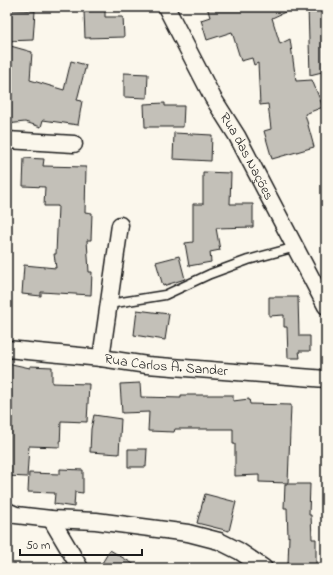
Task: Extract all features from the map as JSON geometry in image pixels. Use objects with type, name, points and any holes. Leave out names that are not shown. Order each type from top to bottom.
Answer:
[{"type":"street","name":"Rua das Nações","points":[[166,7],[213,98],[237,136],[296,247],[321,285],[326,306]]},
{"type":"street","points":[[7,140],[74,144]]},
{"type":"street","points":[[102,358],[120,225]]},
{"type":"street","name":"Rua Carlos A. Sander","points":[[7,349],[102,358],[147,365],[326,379]]},
{"type":"street","points":[[7,499],[35,517]]},
{"type":"street","points":[[7,511],[16,515],[50,519],[96,521],[188,533],[219,541],[239,551],[264,568]]},
{"type":"street","points":[[50,519],[80,568]]},
{"type":"lane","points":[[109,304],[165,295],[210,274],[248,260],[296,247]]},
{"type":"building","points":[[207,7],[296,7],[272,18],[280,44],[290,39],[296,81],[312,80],[323,107],[305,114],[314,147],[272,159],[264,131],[271,129],[268,104],[260,105],[258,63],[254,65],[252,58],[241,61],[232,32],[207,40],[201,20],[210,17]]},
{"type":"building","points":[[308,7],[326,7],[326,71],[310,75]]},
{"type":"building","points":[[7,9],[35,11],[33,40],[7,41]]},
{"type":"building","points":[[105,10],[105,17],[123,17],[124,37],[85,38],[84,11]]},
{"type":"building","points":[[7,45],[32,52],[30,80],[64,90],[71,61],[86,65],[77,100],[82,101],[78,125],[43,120],[41,127],[25,122],[7,124]]},
{"type":"building","points":[[124,73],[148,74],[147,98],[124,97]]},
{"type":"building","points":[[165,103],[165,106],[184,106],[183,127],[145,127],[144,104]]},
{"type":"building","points":[[174,133],[212,135],[211,161],[173,159]]},
{"type":"building","points":[[24,158],[44,159],[43,166],[86,167],[85,212],[92,213],[91,240],[87,240],[89,272],[92,272],[91,295],[41,292],[41,296],[22,294],[24,265],[56,268],[54,254],[56,254],[58,206],[44,206],[45,187],[23,186]]},
{"type":"building","points":[[203,172],[231,173],[230,204],[253,204],[253,227],[216,228],[220,250],[210,252],[211,262],[189,266],[185,243],[193,242],[193,204],[203,204]]},
{"type":"building","points":[[179,256],[185,279],[163,286],[156,262]]},
{"type":"building","points":[[269,297],[298,297],[299,336],[310,336],[310,351],[299,351],[300,358],[288,358],[287,327],[284,327],[284,315],[269,316]]},
{"type":"building","points":[[137,310],[169,314],[165,340],[134,335]]},
{"type":"building","points":[[7,363],[30,368],[30,366],[52,367],[52,383],[89,384],[87,422],[61,421],[60,447],[29,446],[27,477],[7,476]]},
{"type":"building","points":[[140,383],[141,397],[181,398],[181,395],[233,395],[233,401],[249,399],[250,404],[291,405],[288,483],[259,482],[259,475],[235,476],[235,444],[233,444],[233,429],[175,429],[174,432],[148,431],[149,412],[122,413],[120,384]]},
{"type":"building","points":[[94,415],[121,419],[119,454],[90,452],[91,429]]},
{"type":"building","points":[[128,449],[147,449],[146,467],[128,467]]},
{"type":"building","points":[[60,469],[83,470],[83,493],[75,492],[74,507],[54,504],[55,493],[28,492],[29,473],[60,474]]},
{"type":"building","points":[[285,484],[310,484],[309,515],[311,515],[312,539],[316,539],[316,565],[288,564],[289,536],[288,537],[287,508],[284,508]]},
{"type":"building","points":[[205,494],[236,502],[229,531],[197,523]]},
{"type":"building","points":[[110,550],[140,568],[99,568]]}]
